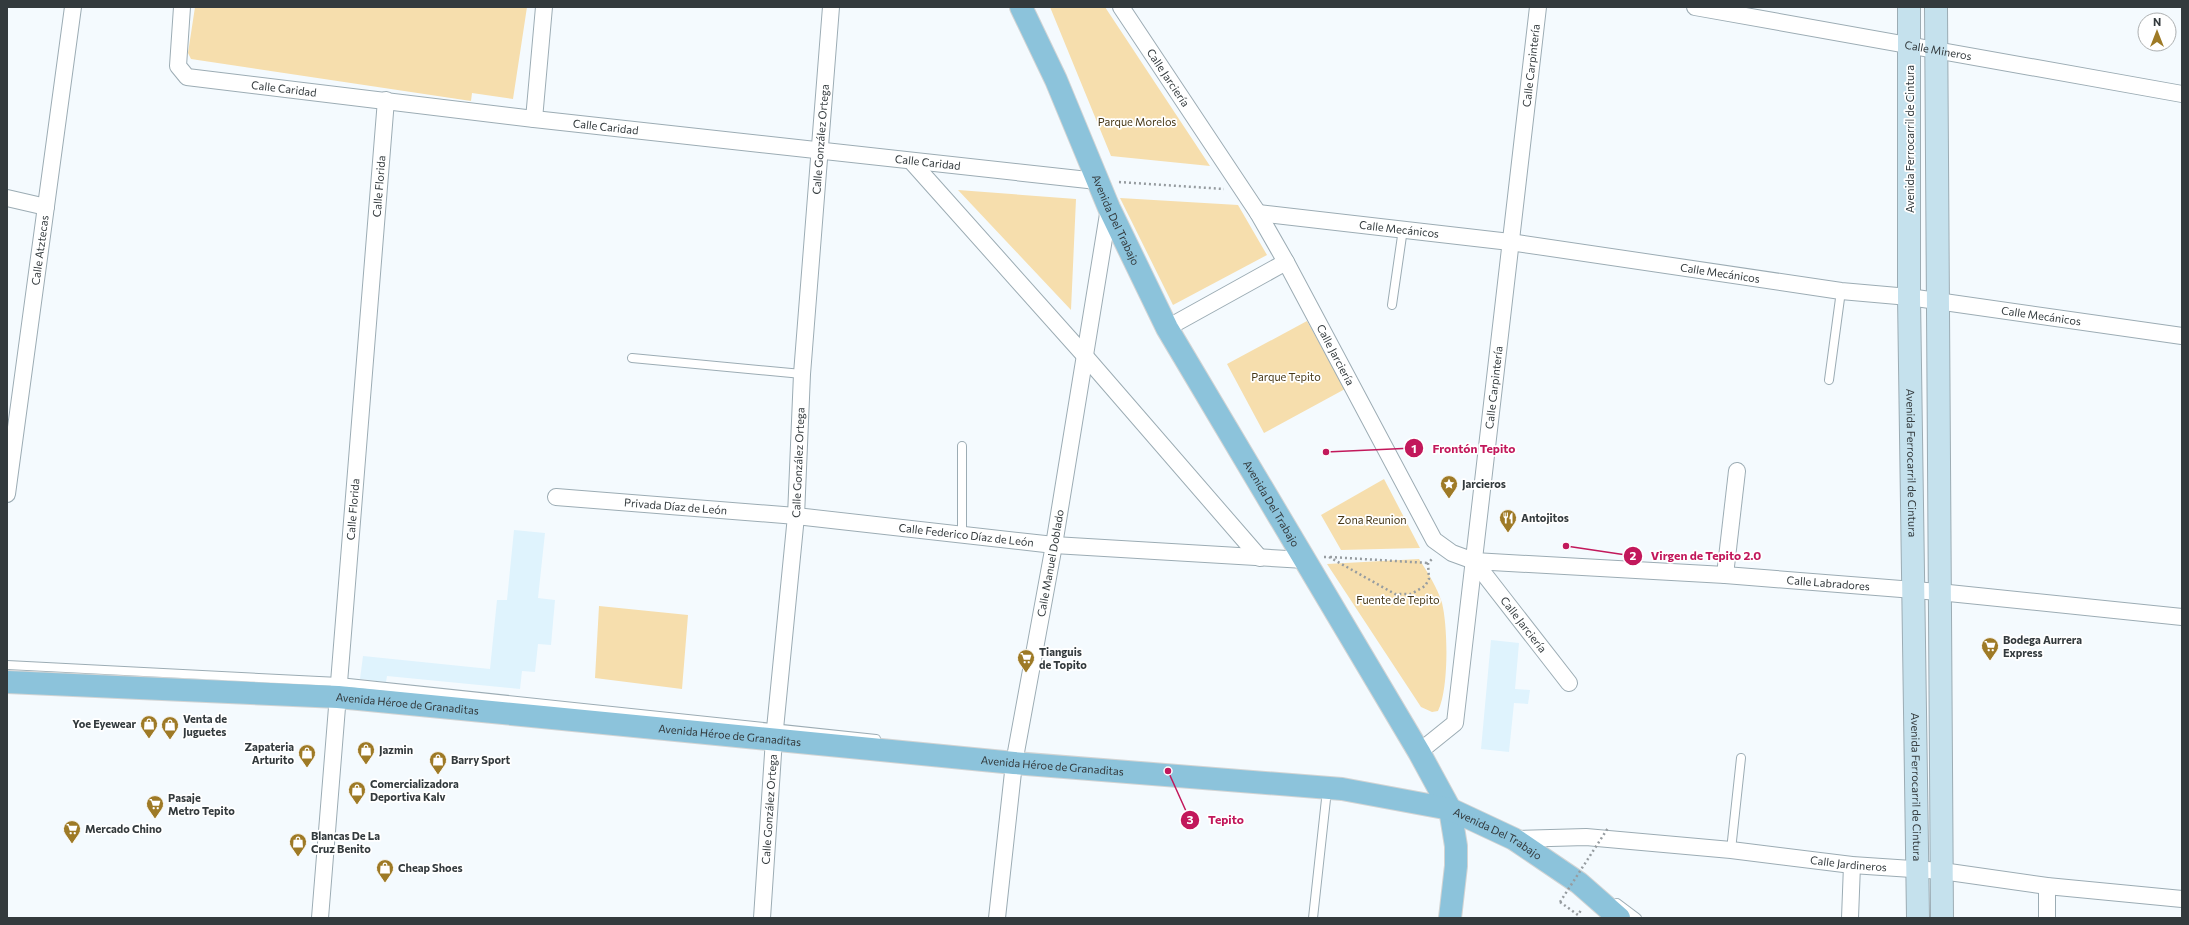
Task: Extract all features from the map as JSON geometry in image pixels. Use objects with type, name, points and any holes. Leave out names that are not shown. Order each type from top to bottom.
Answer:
[{"type":"main road","name":"Avenida Del Trabajo","points":[[1021,7],[1056,80],[1109,208],[1167,328],[1419,752],[1448,806],[1520,839],[1579,884],[1619,918]]},
{"type":"main road","name":"Avenida Héroe de Granaditas","points":[[7,682],[339,689],[775,734],[1015,756],[1327,788],[1448,806]]},
{"type":"main road","points":[[1448,806],[1456,846],[1456,866],[1450,918]]},
{"type":"street","name":"Calle Atztecas","points":[[7,494],[73,7]]},
{"type":"street","name":"Calle Caridad","points":[[182,7],[178,66],[187,77],[534,119],[1097,180]]},
{"type":"street","points":[[534,119],[544,7]]},
{"type":"street","name":"Calle González Ortega","points":[[762,918],[775,734],[796,516],[802,374],[831,7]]},
{"type":"street","name":"Calle Jarciería","points":[[1121,7],[1132,15],[1258,213],[1286,262],[1434,540],[1443,548],[1452,553],[1474,561],[1569,683]]},
{"type":"street","name":"Calle Carpintería","points":[[1419,752],[1455,723],[1538,7]]},
{"type":"street","name":"Calle Mineros","points":[[1695,7],[1910,44],[1936,50],[2182,94]]},
{"type":"street","name":"Avenida Ferrocarril de Cintura","points":[[1909,7],[1909,297],[1915,591],[1918,918]]},
{"type":"street","points":[[1936,7],[1942,918]]},
{"type":"street","name":"Calle Florida","points":[[320,918],[386,100]]},
{"type":"street","points":[[1910,134],[1937,134]]},
{"type":"street","points":[[911,161],[1085,356],[1260,558]]},
{"type":"street","points":[[7,198],[46,206]]},
{"type":"street","name":"Calle Manuel Doblado","points":[[997,918],[1015,756],[1054,545],[1109,208]]},
{"type":"street","name":"Calle Mecánicos","points":[[1258,213],[1510,242],[1840,291],[1937,300],[2182,336]]},
{"type":"street","points":[[1167,328],[1286,262]]},
{"type":"street","points":[[1725,575],[1737,471]]},
{"type":"street","name":"Privada Díaz de León","points":[[556,497],[796,516]]},
{"type":"street","name":"Calle Federico Díaz de León","points":[[796,516],[1054,545],[1260,558],[1303,557]]},
{"type":"street","name":"Calle Labradores","points":[[1474,561],[1725,575],[1939,592],[2182,617]]},
{"type":"street","name":"Calle Jardineros","points":[[1520,839],[1586,837],[1731,850],[1852,865],[1942,871],[2047,886],[2182,899]]},
{"type":"street","points":[[1850,918],[1852,865]]},
{"type":"street","points":[[2047,886],[2047,918]]},
{"type":"lane","points":[[1392,305],[1403,229]]},
{"type":"lane","points":[[1829,380],[1840,291]]},
{"type":"lane","points":[[632,358],[802,374]]},
{"type":"lane","points":[[962,446],[962,535]]},
{"type":"lane","points":[[7,665],[339,689]]},
{"type":"lane","points":[[775,734],[884,739]]},
{"type":"lane","points":[[1731,850],[1741,758]]},
{"type":"lane","points":[[1276,775],[1368,787],[1448,806]]},
{"type":"lane","points":[[1313,918],[1327,788]]},
{"type":"lane","points":[[1520,839],[1637,918]]},
{"type":"path","points":[[1097,180],[1242,190]]},
{"type":"path","points":[[1303,557],[1428,563],[1443,548]]},
{"type":"path","points":[[1329,558],[1395,594],[1410,594],[1425,586],[1429,579],[1428,563]]},
{"type":"path","points":[[1578,915],[1560,902],[1608,828]]},
{"type":"shaded area","points":[[514,530],[545,533],[538,598],[555,600],[551,645],[538,644],[535,672],[522,671],[520,689],[387,676],[386,682],[360,679],[363,656],[490,669],[497,600],[507,600]]},
{"type":"shaded area","points":[[1491,640],[1519,643],[1515,689],[1530,690],[1528,704],[1514,703],[1509,752],[1481,749]]},
{"type":"green space","points":[[195,7],[527,7],[513,99],[472,93],[471,101],[191,59],[188,53]]},
{"type":"green space","name":"Parque Morelos","points":[[1050,7],[1105,7],[1210,166],[1111,156]]},
{"type":"green space","points":[[958,190],[1076,199],[1071,310]]},
{"type":"green space","points":[[1120,198],[1238,205],[1267,255],[1173,305]]},
{"type":"green space","name":"Parque Tepito","points":[[1307,321],[1345,389],[1264,433],[1227,364]]},
{"type":"green space","name":"Zona Reunion","points":[[1384,479],[1420,548],[1341,550],[1321,515]]},
{"type":"green space","name":"Fuente de Tepito","points":[[1419,559],[1432,580],[1440,597],[1444,614],[1446,673],[1442,701],[1438,711],[1432,712],[1421,707],[1327,564]]},
{"type":"green space","points":[[599,606],[688,615],[682,689],[595,678]]},
{"type":"place","name":"Frontón Tepito","points":[[1326,452]]},
{"type":"place","name":"Jarcieros","points":[[1449,499]]},
{"type":"place","name":"Antojitos","points":[[1508,533]]},
{"type":"place","name":"Virgen de Tepito 2.0","points":[[1566,546]]},
{"type":"place","name":"Bodega Aurrera Express","points":[[1990,661]]},
{"type":"place","name":"Tianguis de Topito","points":[[1026,673]]},
{"type":"place","name":"Yoe Eyewear","points":[[149,739]]},
{"type":"place","name":"Venta de Juguetes","points":[[170,740]]},
{"type":"place","name":"Jazmin","points":[[366,765]]},
{"type":"place","name":"Zapateria Arturito","points":[[307,768]]},
{"type":"place","name":"Tepito","points":[[1168,771]]},
{"type":"place","name":"Barry Sport","points":[[438,775]]},
{"type":"place","name":"Comercializadora Deportiva Kalv","points":[[357,805]]},
{"type":"place","name":"Pasaje Metro Tepito","points":[[155,819]]},
{"type":"place","name":"Mercado Chino","points":[[72,844]]},
{"type":"place","name":"Blancas De La Cruz Benito","points":[[298,857]]},
{"type":"place","name":"Cheap Shoes","points":[[385,883]]}]
